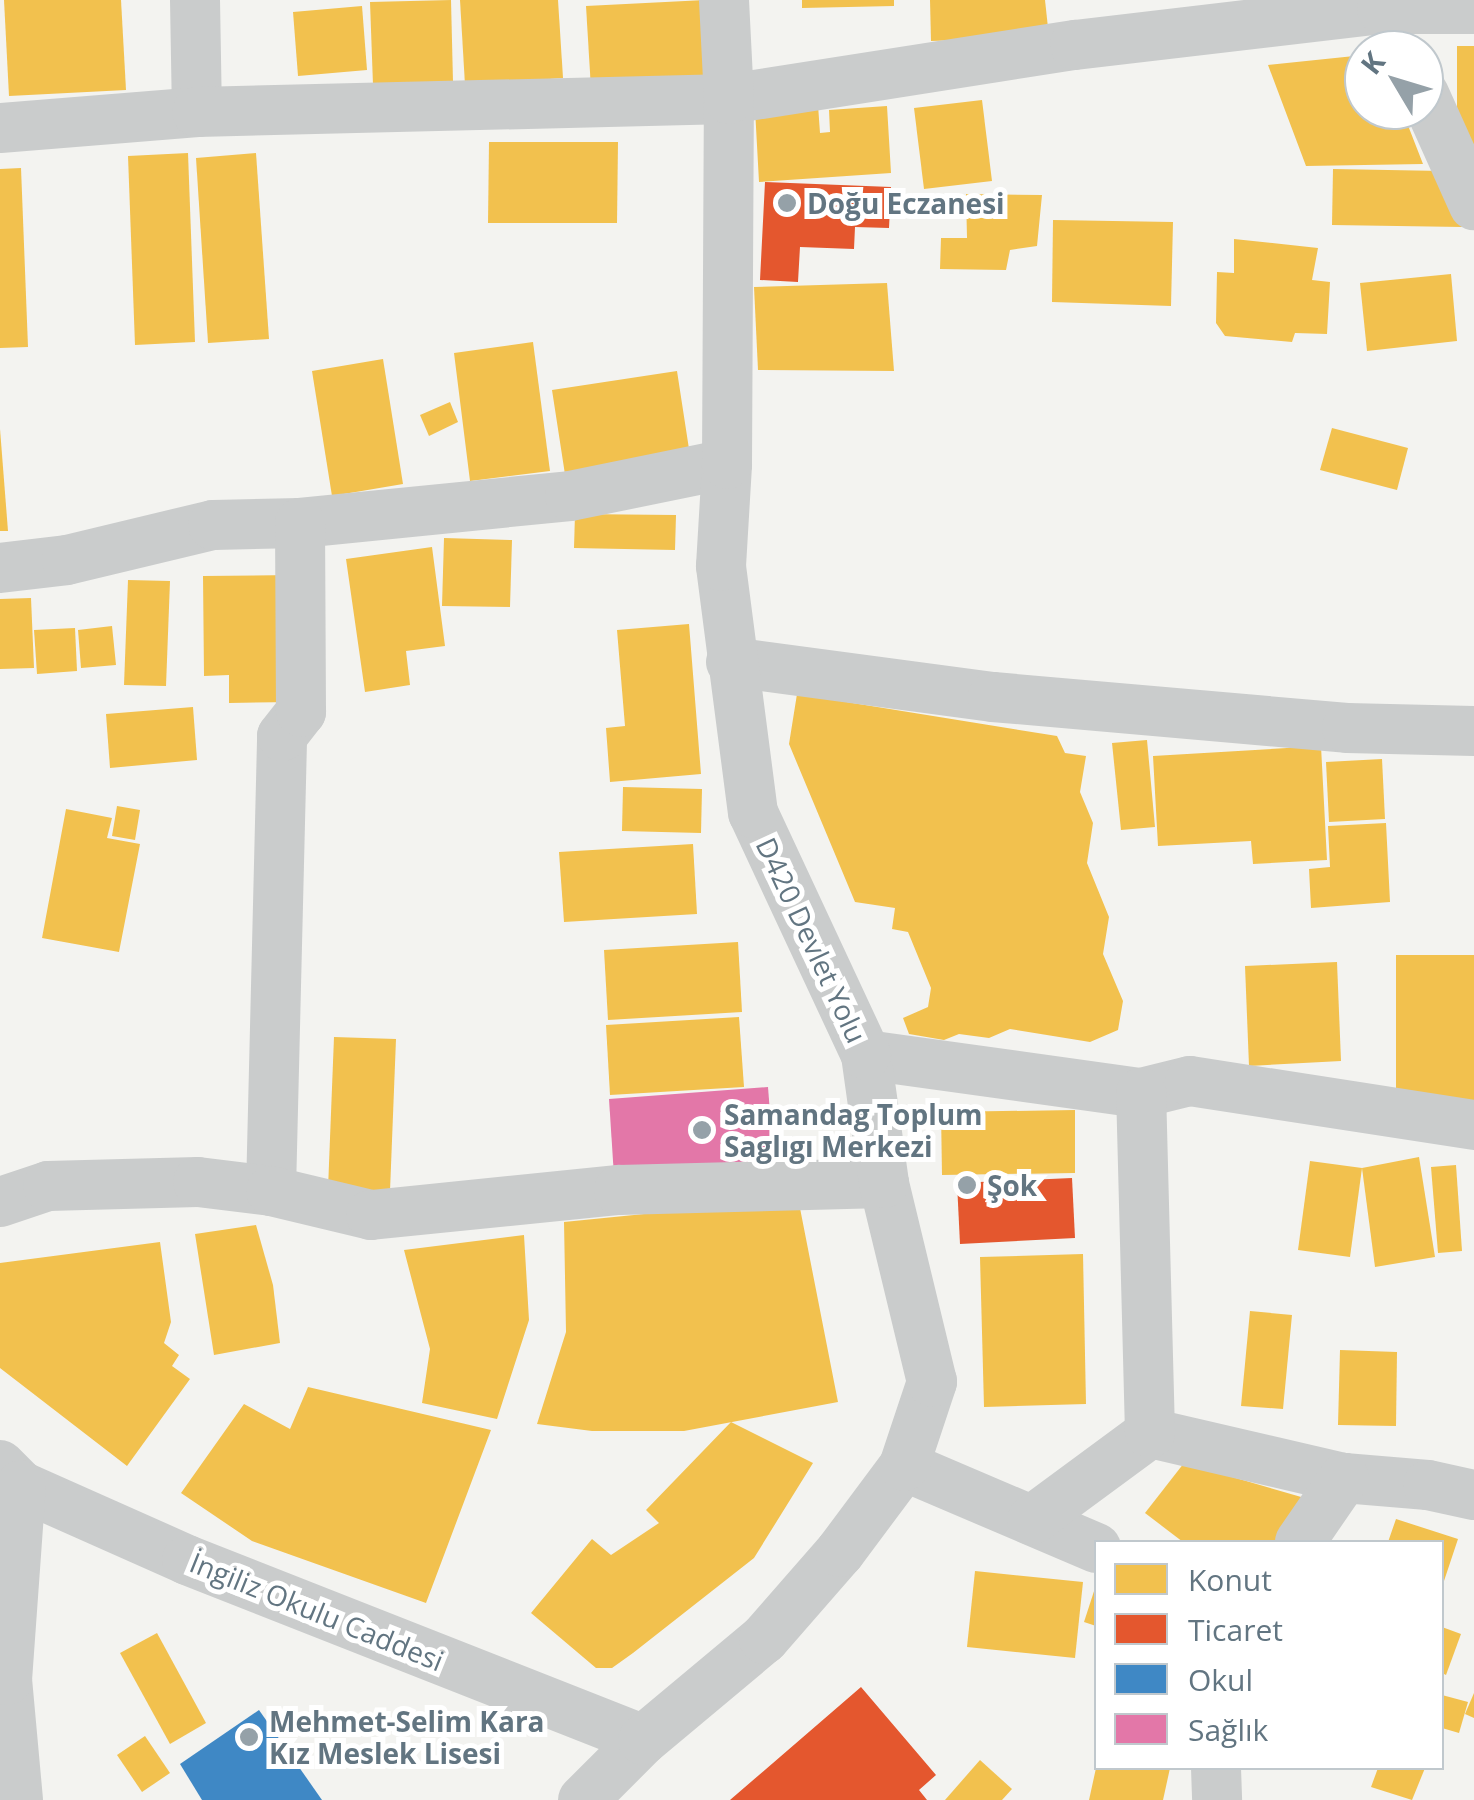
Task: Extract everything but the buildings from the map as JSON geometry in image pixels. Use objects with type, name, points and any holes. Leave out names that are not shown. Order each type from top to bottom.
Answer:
[{"type":"street","points":[[195,0],[197,112]]},
{"type":"street","name":"D420 Devlet Yolu","points":[[583,1800],[643,1740],[764,1639],[840,1552],[904,1466],[932,1382],[884,1183],[866,1055],[753,813],[721,566],[728,464],[729,99],[724,0]]},
{"type":"street","points":[[0,128],[197,112],[729,99],[1073,22],[1388,20],[1474,9]]},
{"type":"street","points":[[1440,130],[1474,205]]},
{"type":"street","points":[[0,568],[67,560],[214,524],[300,522],[570,496],[728,464]]},
{"type":"street","points":[[271,1192],[282,736],[302,712],[300,522]]},
{"type":"street","points":[[731,662],[993,698],[1347,728],[1474,731]]},
{"type":"street","points":[[866,1055],[1141,1092],[1190,1081],[1474,1125]]},
{"type":"street","points":[[1141,1092],[1150,1434]]},
{"type":"street","points":[[0,1202],[48,1186],[198,1182],[271,1192],[371,1215],[620,1190],[884,1183]]},
{"type":"street","points":[[1032,1520],[1150,1434],[1344,1478],[1428,1485],[1474,1495]]},
{"type":"street","points":[[904,1466],[1094,1547]]},
{"type":"street","points":[[11,1476],[7,1680],[18,1800]]},
{"type":"street","name":"İngiliz Okulu Caddesi","points":[[11,1476],[186,1560],[643,1740]]},
{"type":"street","points":[[1301,1540],[1344,1478]]},
{"type":"street","points":[[1216,1770],[1217,1800]]},
{"type":"place","name":"Doğu Eczanesi","points":[[787,203]]},
{"type":"place","name":"Samandag Toplum Saglıgı Merkezi","points":[[702,1130]]},
{"type":"place","name":"Şok","points":[[967,1185]]},
{"type":"place","name":"Mehmet-Selim Kara Kız Meslek Lisesi","points":[[249,1737]]}]
